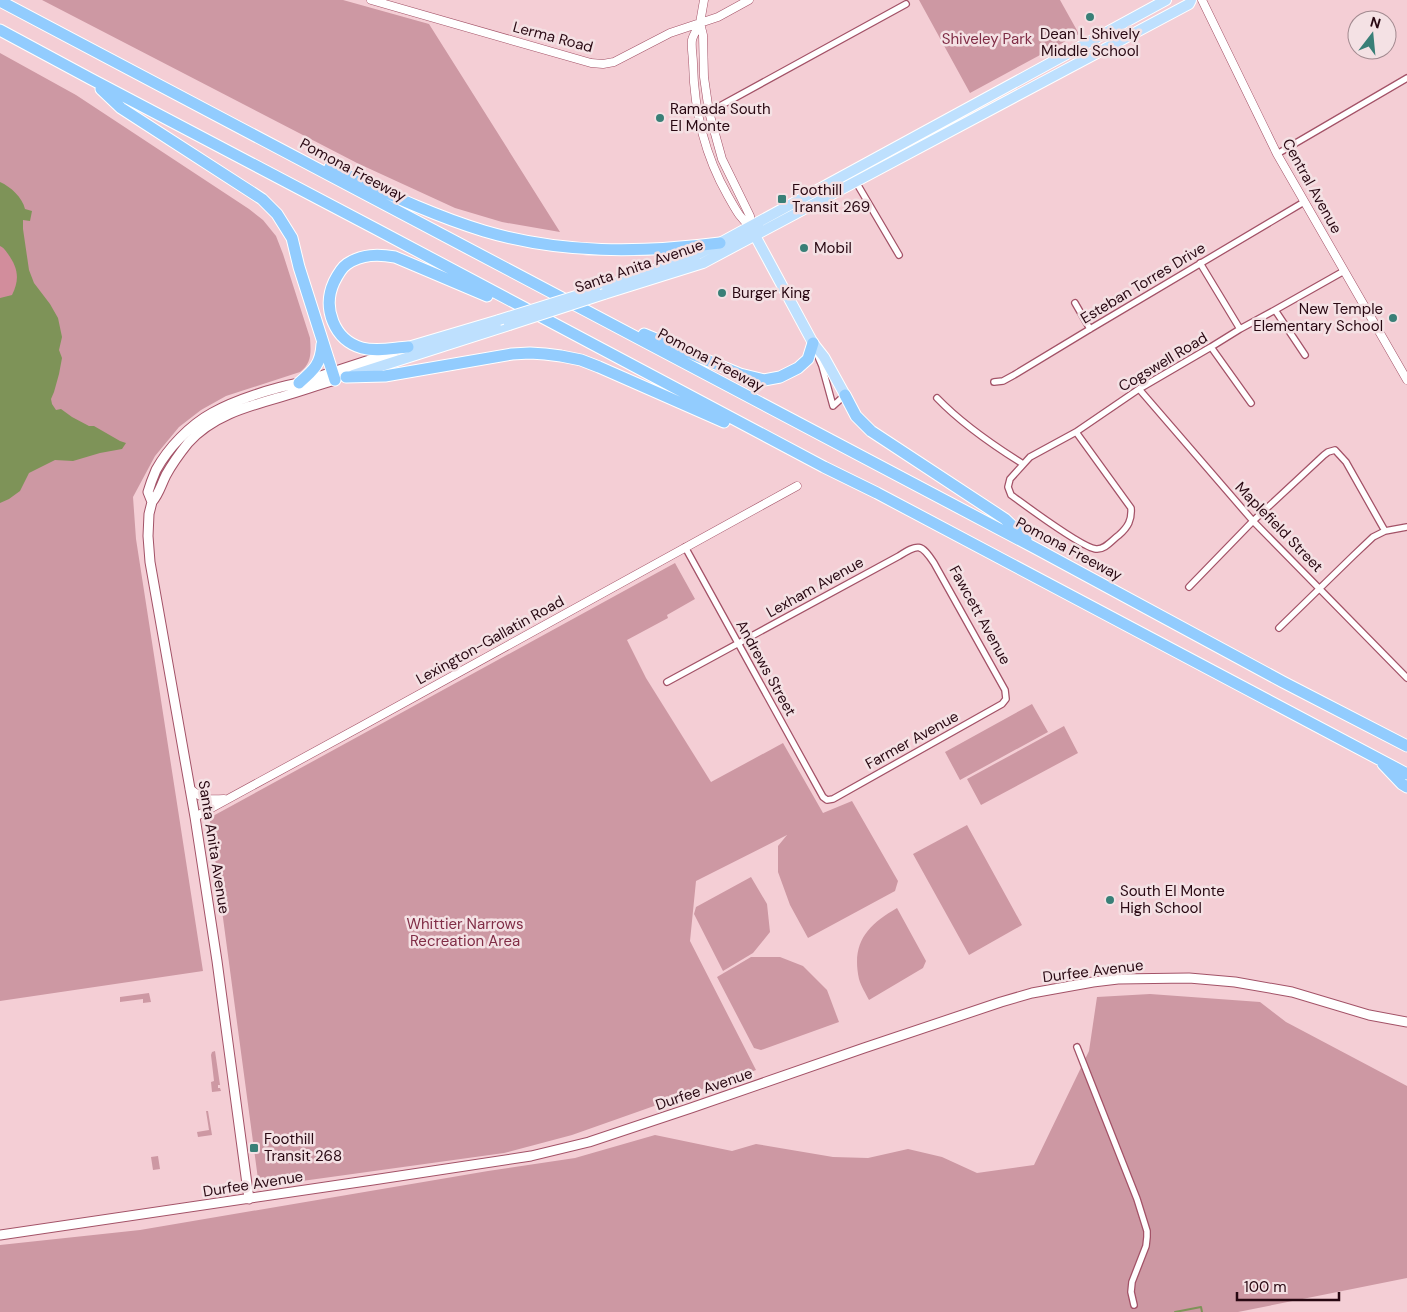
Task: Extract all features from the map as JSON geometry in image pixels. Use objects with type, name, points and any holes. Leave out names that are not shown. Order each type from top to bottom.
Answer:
[{"type":"highway","name":"Pomona Freeway","points":[[0,1],[1037,549],[1283,682],[1407,744]]},
{"type":"highway","points":[[0,30],[824,468]]},
{"type":"highway","points":[[91,79],[121,108],[262,199],[274,210],[292,238],[299,267],[322,339],[338,376],[385,376],[512,354],[545,354],[581,360],[626,378],[877,493],[1407,774]]},
{"type":"highway","points":[[229,123],[426,210],[494,233],[563,247],[604,250],[685,248],[720,243]]},
{"type":"highway","points":[[408,347],[374,350],[361,347],[351,342],[333,324],[329,303],[331,289],[336,276],[345,265],[367,255],[382,255],[395,258],[550,322]]},
{"type":"highway","points":[[576,306],[740,374],[764,380],[780,377],[798,368],[808,359],[813,343]]},
{"type":"highway","points":[[300,383],[317,365],[321,353],[322,339]]},
{"type":"highway","points":[[845,395],[856,416],[871,432],[1005,519],[1037,549]]},
{"type":"highway","points":[[1376,757],[1407,787]]},
{"type":"main road","name":"Santa Anita Avenue","points":[[249,1199],[217,961],[195,817],[149,550],[148,536],[152,502],[148,492],[156,471],[168,453],[194,426],[211,413],[230,404],[285,386],[338,376],[408,347],[703,263],[753,231],[944,122],[1166,0]]},
{"type":"main road","name":"Santa Anita Avenue","points":[[152,502],[158,495],[177,457],[189,442],[202,430],[233,412],[338,376],[509,325],[690,258],[720,243],[753,231],[856,182],[1189,4],[1191,0]]},
{"type":"main road","points":[[944,122],[948,132]]},
{"type":"main road","points":[[753,231],[813,343],[824,357],[845,395]]},
{"type":"main road","name":"Durfee Avenue","points":[[0,1235],[531,1156],[579,1144],[691,1108],[1002,1002],[1032,993],[1093,982],[1118,979],[1189,978],[1235,982],[1292,992],[1369,1015],[1407,1022]]},
{"type":"street","name":"Lerma Road","points":[[371,0],[591,63],[603,64],[614,62],[670,33],[718,17],[749,0]]},
{"type":"street","points":[[704,0],[700,23],[692,39],[696,106],[706,145],[721,184],[740,218],[753,231]]},
{"type":"street","name":"Central Avenue","points":[[1202,0],[1278,154],[1407,380]]},
{"type":"street","points":[[709,112],[906,4]]},
{"type":"street","points":[[700,23],[703,35],[704,77],[709,112],[722,159],[750,216],[753,231]]},
{"type":"street","points":[[1278,154],[1407,78]]},
{"type":"street","points":[[856,182],[899,256]]},
{"type":"street","points":[[731,202],[741,198]]},
{"type":"street","name":"Esteban Torres Drive","points":[[994,382],[1014,375],[1304,202]]},
{"type":"street","points":[[1200,263],[1240,328]]},
{"type":"street","name":"Cogswell Road","points":[[1076,432],[1131,508],[1132,516],[1124,530],[1105,546],[1096,549],[1075,539],[1010,495],[1008,487],[1010,479],[1023,464],[1030,457],[1076,432],[1139,389],[1212,348],[1240,328],[1344,271]]},
{"type":"street","points":[[1075,303],[1090,329]]},
{"type":"street","points":[[1275,310],[1305,355]]},
{"type":"street","points":[[813,343],[822,366],[833,406],[845,395]]},
{"type":"street","points":[[1212,348],[1250,403]]},
{"type":"street","name":"Maplefield Street","points":[[1139,389],[1253,521],[1407,678]]},
{"type":"street","points":[[937,398],[951,413],[972,430],[1023,464]]},
{"type":"street","points":[[1189,587],[1253,521],[1328,452],[1335,450],[1346,462],[1385,530]]},
{"type":"street","name":"Lexington-Gallatin Road","points":[[195,817],[797,486]]},
{"type":"street","points":[[1280,628],[1373,537],[1385,530],[1407,527]]},
{"type":"street","name":"Andrews Street","points":[[685,547],[827,800]]},
{"type":"street","name":"Lexham Avenue","points":[[667,682],[913,547],[922,549]]},
{"type":"street","name":"Fawcett Avenue","points":[[922,549],[928,553],[938,569],[1004,690],[1006,699]]},
{"type":"street","name":"Farmer Avenue","points":[[827,800],[842,794],[994,709],[1006,699]]},
{"type":"street","points":[[190,789],[201,798],[210,800],[229,798]]},
{"type":"street","points":[[1077,1047],[1137,1199],[1147,1231],[1146,1246],[1130,1292],[1134,1305]]},
{"type":"green space","points":[[42,0],[343,0],[429,24],[560,232],[502,222],[455,208],[357,163]]},
{"type":"green space","name":"Shiveley Park","points":[[919,0],[1060,0],[1079,34],[970,93]]},
{"type":"green space","points":[[0,53],[76,95],[263,220],[276,236],[283,254],[310,338],[311,348],[309,361],[300,372],[226,396],[201,410],[179,427],[155,456],[133,497],[136,539],[203,971],[0,1001]]},
{"type":"green space","name":"Whittier Narrows Recreation Area","points":[[675,563],[695,599],[667,615],[668,618],[627,640],[646,678],[711,782],[783,743],[823,813],[852,801],[898,881],[895,891],[808,938],[790,905],[778,872],[778,846],[787,835],[696,881],[690,941],[756,1070],[572,1135],[504,1153],[266,1186],[261,1184],[258,1179],[210,821],[213,816]]},
{"type":"green space","points":[[1032,704],[1048,732],[960,780],[945,752]]},
{"type":"green space","points":[[1064,726],[1078,753],[981,805],[967,779]]},
{"type":"green space","points":[[967,825],[1022,925],[969,955],[913,854]]},
{"type":"green space","points":[[751,877],[767,904],[770,932],[753,953],[723,971],[694,914],[696,907]]},
{"type":"green space","points":[[897,908],[926,961],[923,968],[869,1000],[859,979],[857,955],[860,945],[870,928]]},
{"type":"green space","points":[[751,957],[780,957],[803,966],[827,990],[839,1022],[761,1050],[754,1048],[717,977]]},
{"type":"green space","points":[[149,993],[151,1002],[143,1003],[143,999],[120,1002],[120,997]]},
{"type":"green space","points":[[1150,994],[1260,1002],[1286,1022],[1407,1086],[1407,1278],[1238,1312],[0,1312],[0,1245],[140,1230],[575,1158],[655,1135],[732,1151],[756,1144],[833,1157],[868,1158],[908,1149],[942,1157],[977,1173],[1034,1165],[1089,1051],[1097,997]]},
{"type":"green space","points":[[215,1051],[220,1085],[218,1085],[218,1088],[221,1091],[212,1092],[211,1082],[214,1081],[211,1055]]},
{"type":"green space","points":[[206,1111],[208,1111],[212,1135],[198,1137],[197,1132],[209,1130]]},
{"type":"green space","points":[[158,1156],[160,1169],[153,1170],[151,1157]]},
{"type":"shaded area","points":[[0,182],[16,193],[25,209],[32,211],[30,221],[23,220],[29,270],[34,283],[58,318],[62,337],[59,350],[62,358],[51,399],[52,404],[56,410],[61,409],[89,426],[94,426],[126,443],[122,449],[73,461],[55,460],[29,473],[20,491],[0,503],[0,298],[12,295],[17,274],[11,259],[0,246]]},
{"type":"shaded area","points":[[0,246],[12,259],[17,279],[12,295],[0,298]]},
{"type":"waterway","points":[[1175,1312],[1201,1307],[1202,1312]]},
{"type":"place","name":"Dean L Shively Middle School","points":[[1090,17]]},
{"type":"place","name":"Ramada South El Monte","points":[[660,118]]},
{"type":"place","name":"Foothill Transit 269","points":[[782,199]]},
{"type":"place","name":"Mobil","points":[[804,248]]},
{"type":"place","name":"Burger King","points":[[722,293]]},
{"type":"place","name":"New Temple Elementary School","points":[[1393,318]]},
{"type":"place","name":"South El Monte High School","points":[[1110,900]]},
{"type":"place","name":"Foothill Transit 268","points":[[254,1148]]}]
